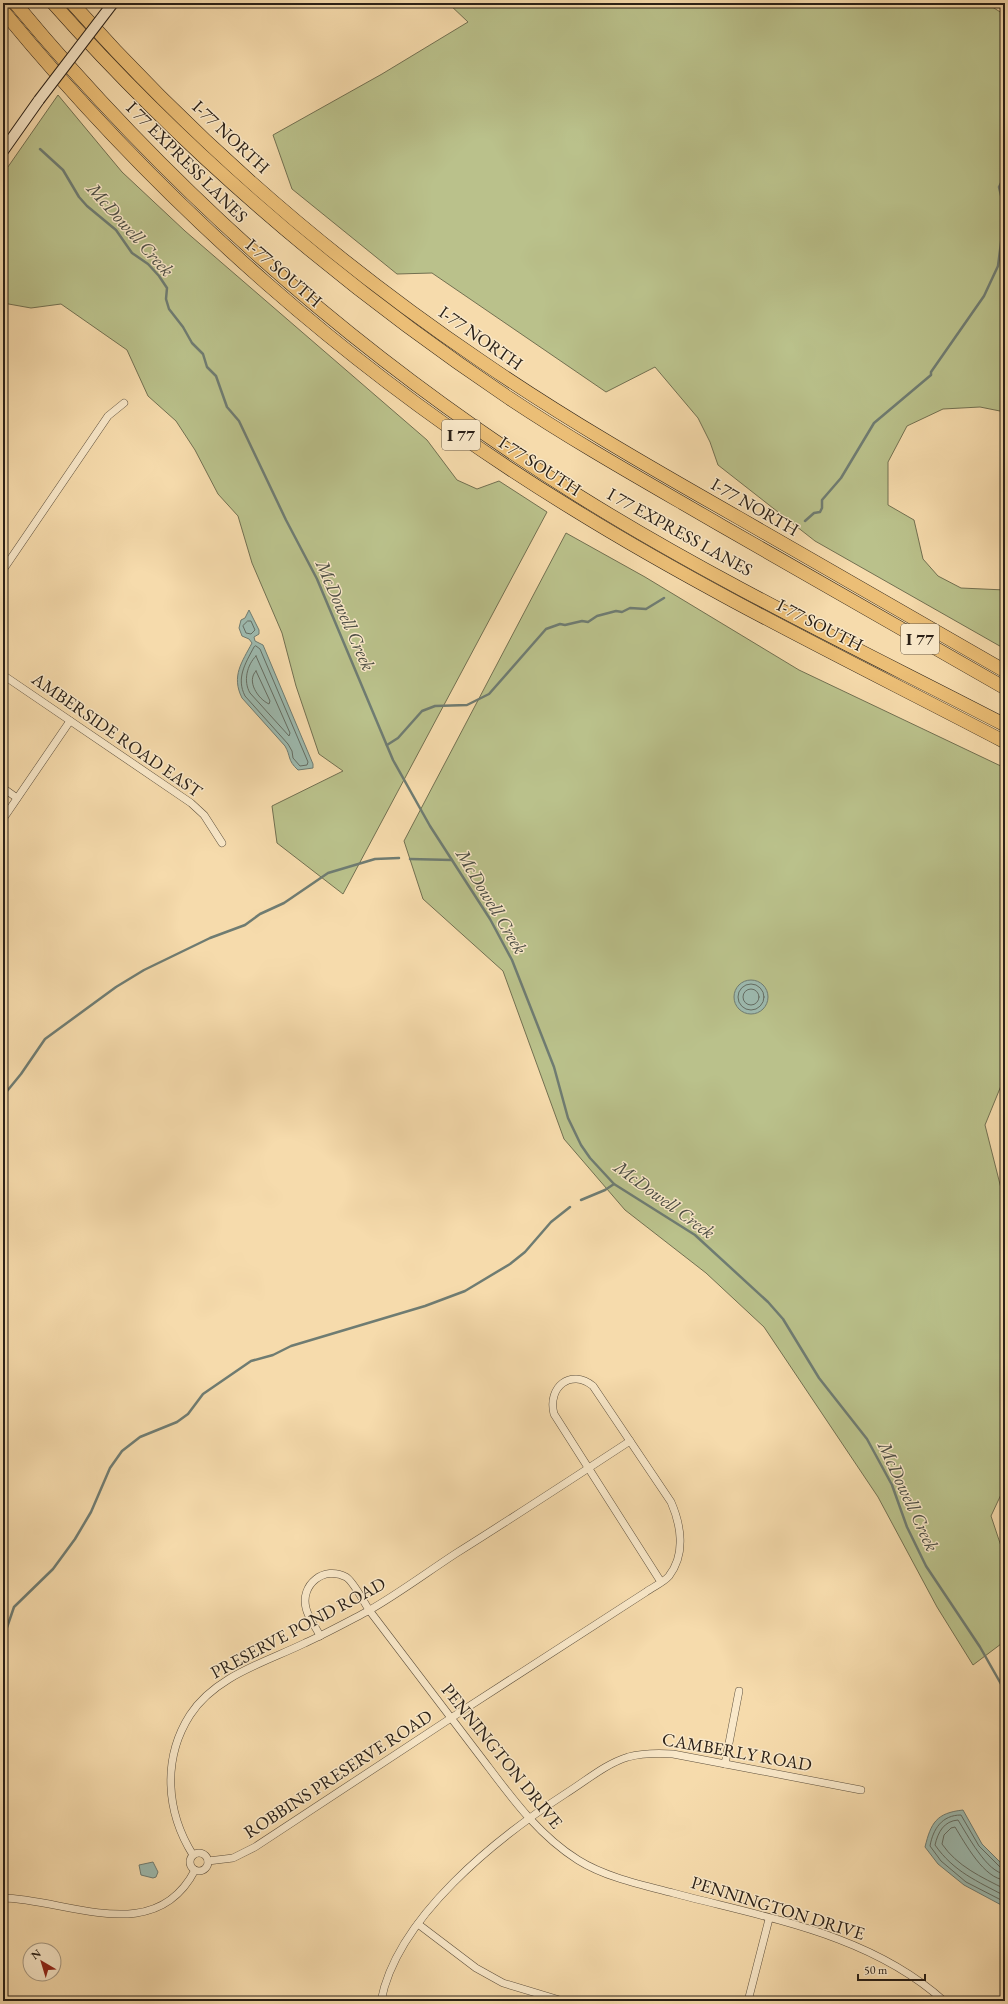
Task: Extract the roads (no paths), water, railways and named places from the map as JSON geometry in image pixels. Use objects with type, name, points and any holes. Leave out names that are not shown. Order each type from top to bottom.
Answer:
[{"type":"highway","name":"I 77 EXPRESS LANES","points":[[15,3],[61,57],[122,124],[210,212],[302,294],[427,393],[539,470],[622,522],[743,589],[1005,725]]},
{"type":"highway","name":"I 77 EXPRESS LANES","points":[[53,3],[135,91],[210,163],[299,241],[394,317],[471,372],[552,426],[1005,688]]},
{"type":"highway","name":"I-77 NORTH","points":[[72,3],[170,105],[251,180],[356,270],[440,332],[519,387],[601,438],[926,626]]},
{"type":"highway","name":"I-77 SOUTH","points":[[3,11],[83,103],[185,208],[293,306],[419,405],[531,483],[620,538],[742,605],[1005,742]]},
{"type":"highway","points":[[835,590],[879,607],[901,620],[926,626]]},
{"type":"highway","name":"I 77","points":[[926,626],[1005,672]]},
{"type":"street","points":[[3,151],[39,100],[113,3]]},
{"type":"street","points":[[3,570],[108,416],[124,403]]},
{"type":"street","name":"AMBERSIDE ROAD EAST","points":[[3,675],[191,803],[204,815],[222,844]]},
{"type":"street","points":[[3,818],[70,720]]},
{"type":"street","points":[[3,788],[17,798]]},
{"type":"street","name":"ROBBINS PRESERVE ROAD","points":[[208,1861],[233,1858],[242,1854],[661,1582],[669,1576],[678,1560],[681,1537],[678,1519],[671,1502],[593,1386],[588,1382],[579,1379],[563,1383],[552,1395],[554,1414],[661,1582]]},
{"type":"street","name":"PRESERVE POND ROAD","points":[[193,1854],[178,1826],[172,1802],[170,1783],[171,1764],[178,1742],[190,1715],[202,1701],[222,1683],[320,1636],[369,1610],[630,1441]]},
{"type":"street","name":"PENNINGTON DRIVE","points":[[320,1636],[306,1609],[305,1597],[311,1584],[321,1575],[336,1573],[347,1578],[369,1610],[451,1718],[529,1818],[549,1839],[586,1865],[607,1873],[657,1889],[826,1935],[880,1956],[918,1979],[944,2001]]},
{"type":"street","points":[[725,1764],[739,1691]]},
{"type":"street","name":"CAMBERLY ROAD","points":[[381,2001],[392,1966],[401,1948],[418,1924],[466,1871],[489,1849],[529,1818],[600,1770],[628,1757],[649,1753],[662,1753],[861,1790]]},
{"type":"street","points":[[202,1853],[207,1857],[208,1865],[204,1870],[195,1870],[190,1863],[193,1854],[202,1853]]},
{"type":"street","points":[[3,1898],[105,1914],[137,1914],[154,1909],[173,1897],[187,1883],[195,1870]]},
{"type":"street","points":[[748,2001],[769,1919]]},
{"type":"street","points":[[418,1924],[476,1968],[503,1983],[562,2001]]},
{"type":"water","points":[[249,610],[259,630],[259,634],[254,637],[255,641],[263,645],[313,764],[313,768],[298,770],[291,761],[285,746],[242,698],[238,683],[239,669],[252,643],[249,639],[242,636],[239,628],[241,620],[245,618]]},
{"type":"water","points":[[751,980],[757,981],[763,985],[767,991],[767,1003],[763,1009],[757,1013],[751,1014],[745,1013],[739,1009],[735,1003],[734,997],[735,991],[739,985],[745,981]]},
{"type":"water","points":[[963,1810],[982,1844],[1005,1867],[1005,1907],[964,1885],[938,1864],[925,1847],[930,1832],[936,1821],[954,1811]]},
{"type":"water","points":[[153,1862],[158,1872],[156,1877],[153,1878],[141,1875],[139,1865]]},
{"type":"waterway","name":"McDowell Creek","points":[[40,149],[63,170],[79,197],[87,206],[116,230],[132,253],[148,264],[159,276],[167,288],[166,299],[169,309],[183,327],[192,343],[203,354],[207,367],[216,376],[227,407],[239,421],[286,520],[317,579],[393,760],[430,826],[490,919],[512,960],[554,1067],[568,1118],[581,1145],[590,1158],[614,1184],[695,1235],[768,1302],[783,1319],[819,1378],[867,1439],[892,1485],[907,1527],[926,1566],[980,1647],[1005,1691]]},
{"type":"waterway","points":[[805,521],[814,513],[820,512],[822,508],[822,500],[841,478],[874,423],[931,375],[931,372],[984,296],[998,266],[1005,212],[999,187],[1005,175]]},
{"type":"waterway","points":[[387,745],[398,738],[422,711],[435,706],[467,705],[489,694],[546,629],[560,624],[565,625],[582,621],[588,622],[597,616],[616,611],[622,612],[630,608],[646,609],[664,598]]},
{"type":"waterway","points":[[3,1096],[21,1074],[45,1039],[116,987],[144,970],[210,938],[245,925],[260,914],[284,903],[328,873],[375,859],[399,858]]},
{"type":"waterway","points":[[410,859],[452,860]]},
{"type":"waterway","points":[[581,1200],[605,1190],[614,1184]]},
{"type":"waterway","points":[[3,1639],[14,1607],[53,1569],[75,1539],[91,1512],[110,1468],[122,1451],[140,1437],[177,1422],[188,1414],[203,1394],[251,1361],[273,1355],[291,1346],[425,1306],[465,1291],[510,1264],[525,1252],[551,1222],[570,1207]]}]
